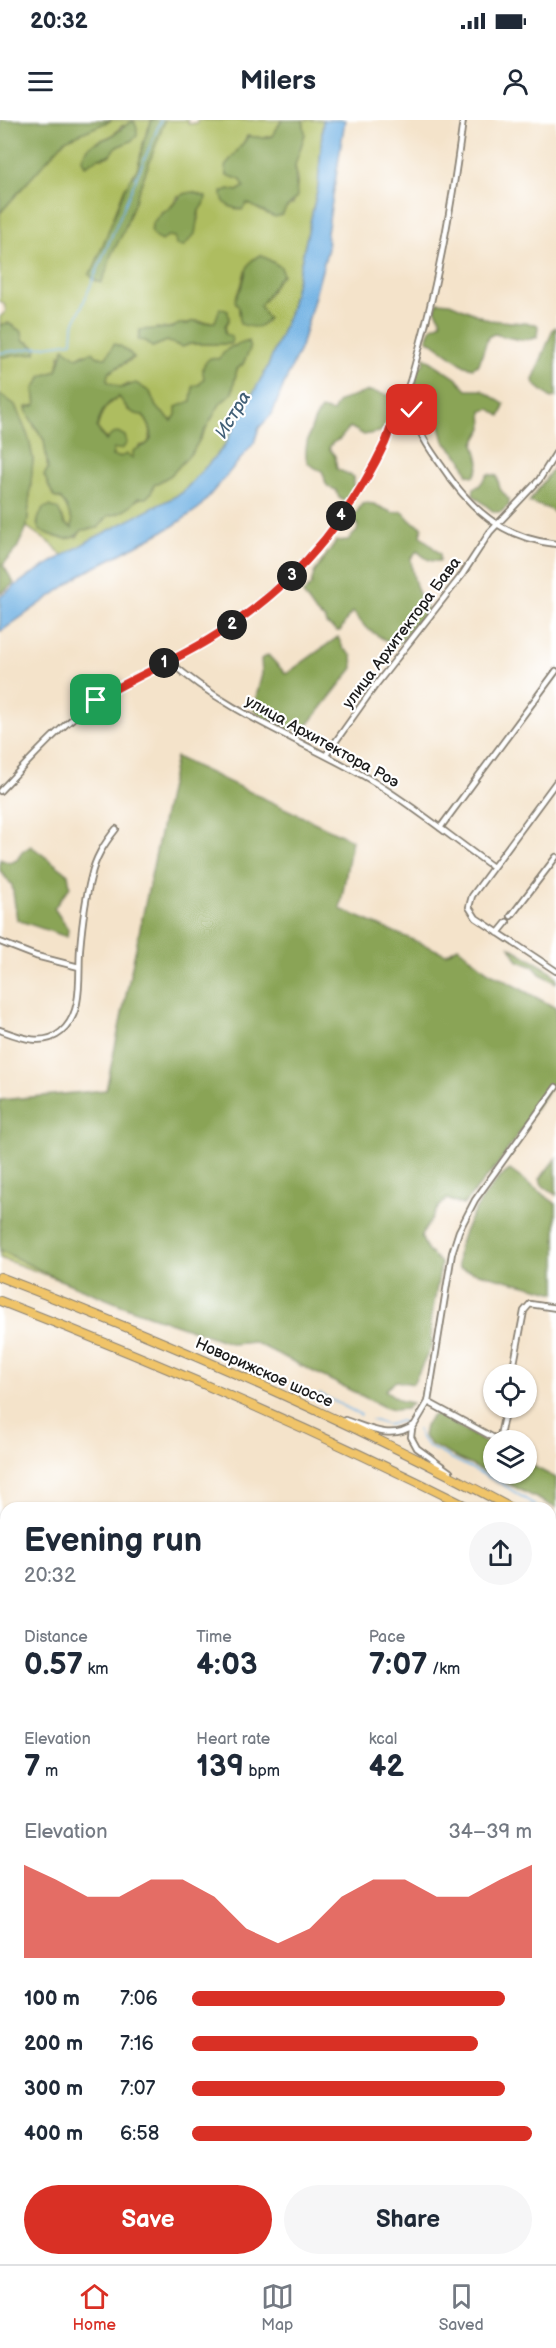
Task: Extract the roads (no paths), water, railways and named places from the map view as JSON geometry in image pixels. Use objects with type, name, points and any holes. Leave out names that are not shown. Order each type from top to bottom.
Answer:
[{"type":"highway","name":"Новорижское шоссе","points":[[0,1277],[169,1345],[322,1413],[500,1502]]},
{"type":"highway","name":"Новорижское шоссе","points":[[0,1300],[185,1375],[321,1435],[458,1502]]},
{"type":"street","points":[[0,790],[54,735],[82,712],[123,684],[207,640],[250,613],[278,590],[325,539],[342,515],[379,457],[403,399],[441,264],[454,195],[463,120]]},
{"type":"street","points":[[403,399],[414,412],[422,436],[450,479],[466,498],[496,525],[518,536],[556,544]]},
{"type":"street","points":[[396,414],[404,408],[409,408]]},
{"type":"street","points":[[396,414],[397,424],[416,431],[422,436]]},
{"type":"street","points":[[388,437],[395,430],[405,428],[416,420]]},
{"type":"street","name":"улица Архитектора Бава","points":[[326,755],[375,686],[462,575],[496,525],[538,480],[556,453]]},
{"type":"street","name":"улица Архитектора Роэ","points":[[168,661],[203,689],[230,706],[326,755],[402,800],[493,867]]},
{"type":"street","points":[[440,828],[556,670]]},
{"type":"street","points":[[556,783],[472,896],[469,907],[476,918],[556,971]]},
{"type":"street","points":[[0,1030],[42,1040],[60,1033],[71,1018],[76,1007],[91,876],[97,858],[116,829]]},
{"type":"street","points":[[511,916],[556,857]]},
{"type":"street","points":[[498,933],[507,922]]},
{"type":"street","points":[[0,942],[36,956],[79,967]]},
{"type":"street","points":[[473,1487],[428,1458],[417,1448],[411,1437],[428,1402],[452,1253],[459,1231],[475,1200],[556,1087]]},
{"type":"street","points":[[514,1364],[524,1311],[530,1305],[556,1308]]},
{"type":"street","points":[[428,1402],[494,1438],[500,1436],[504,1418]]},
{"type":"street","points":[[322,1413],[384,1433],[399,1432],[416,1423]]},
{"type":"water","points":[[323,120],[345,120],[327,233],[328,248],[301,347],[272,414],[259,428],[254,443],[199,508],[173,526],[84,573],[0,632],[0,597],[30,575],[90,540],[182,493],[223,448],[268,366],[290,312],[318,187]]},
{"type":"waterway","points":[[0,353],[72,342],[73,327],[161,120]]},
{"type":"waterway","points":[[320,1394],[361,1415]]},
{"type":"waterway","points":[[372,1420],[388,1425],[400,1421],[405,1423]]},
{"type":"waterway","points":[[418,1430],[420,1437],[429,1447],[502,1484],[530,1502]]},
{"type":"water label","name":"Истра","points":[[233,415]]}]
